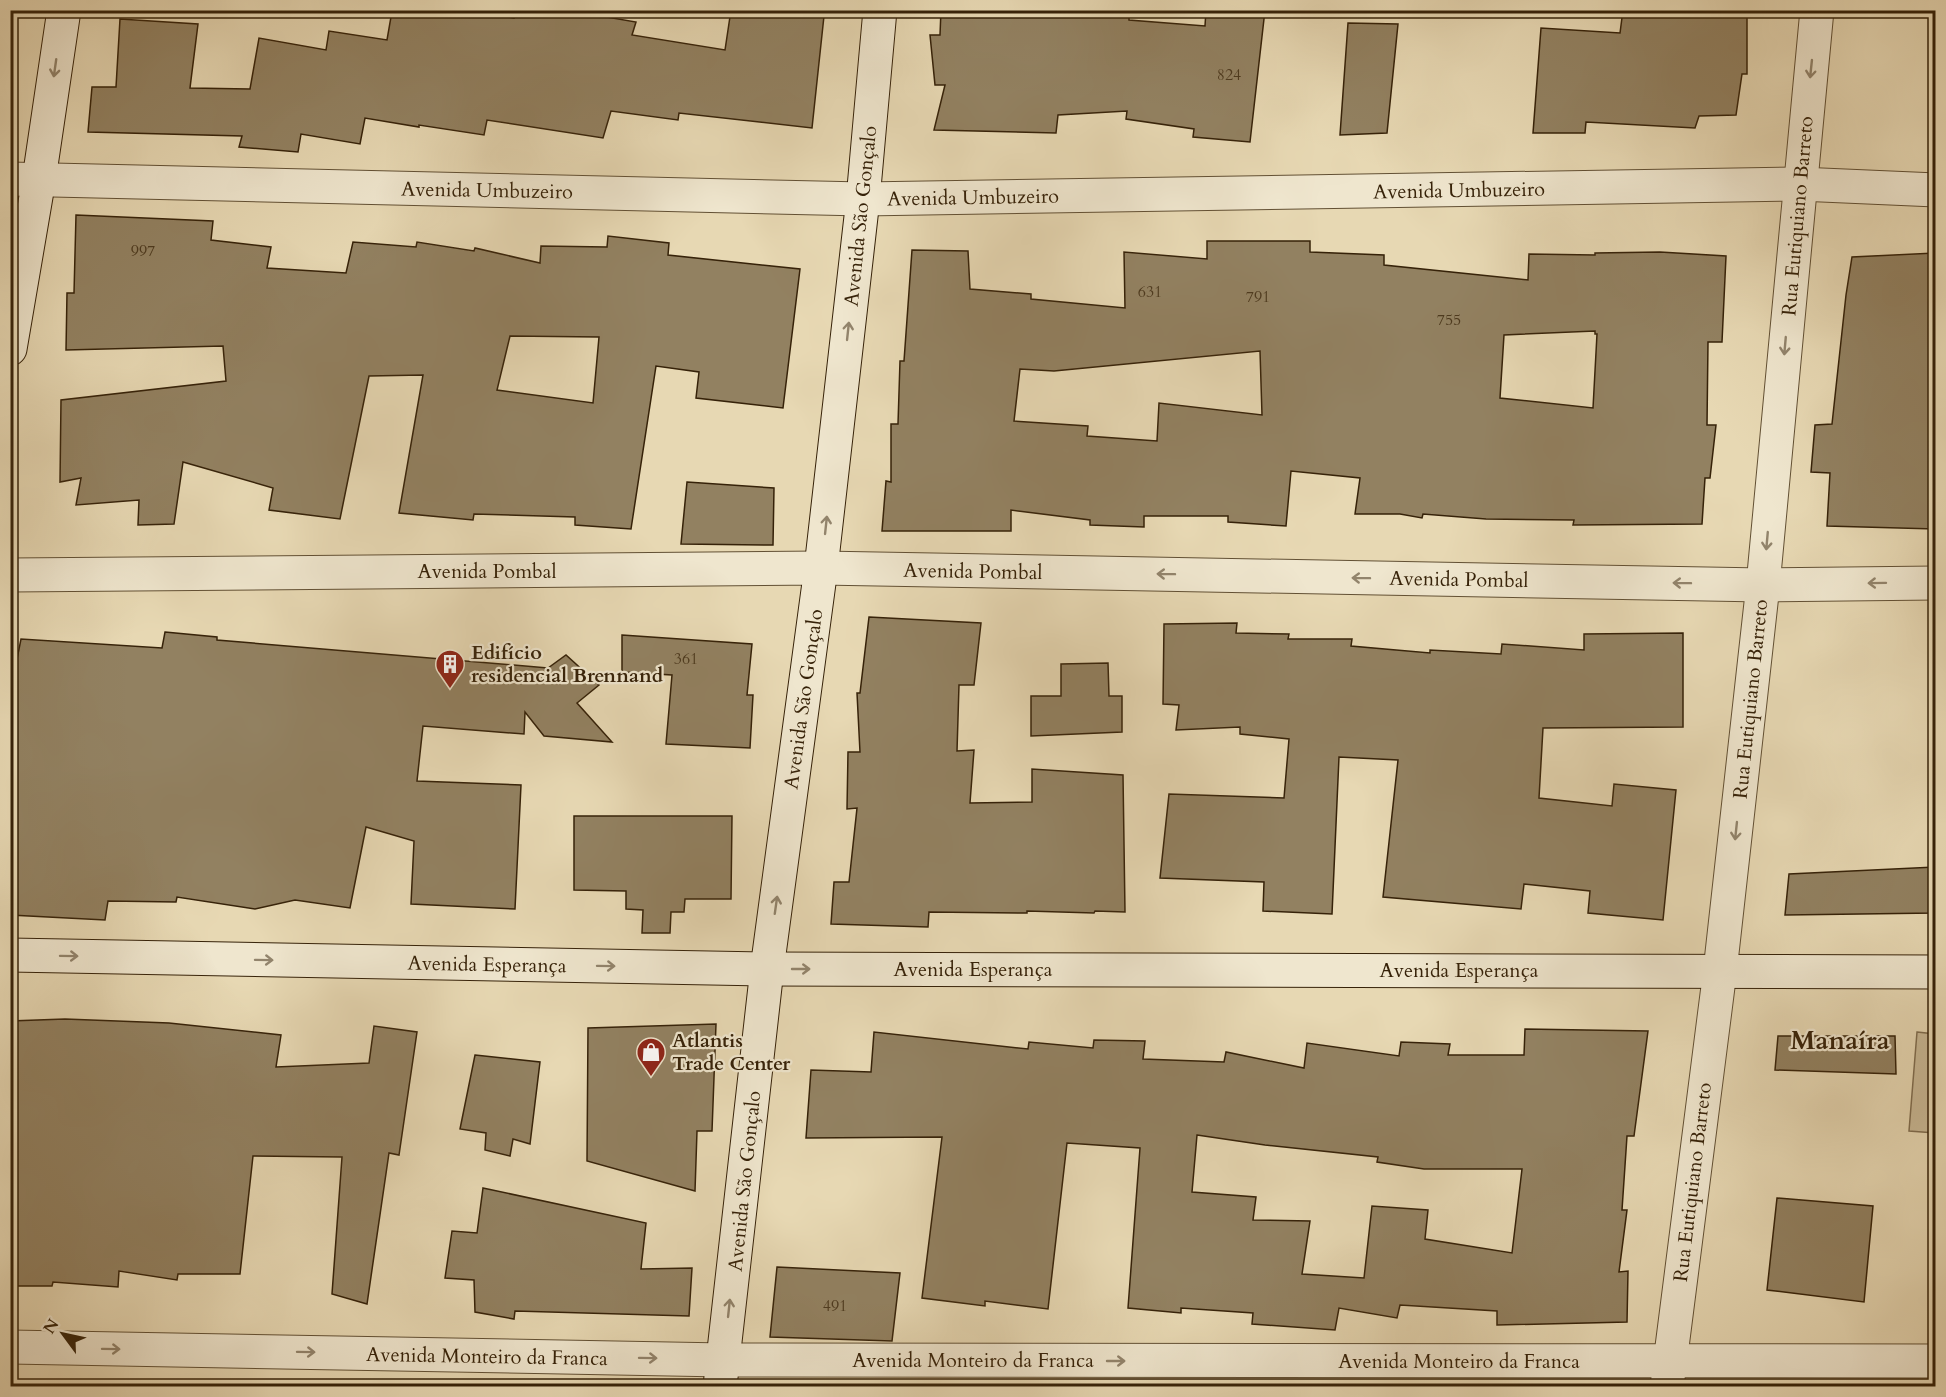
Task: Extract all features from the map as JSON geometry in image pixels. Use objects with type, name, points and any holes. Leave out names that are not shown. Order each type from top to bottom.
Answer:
[{"type":"street","points":[[10,349],[25,179],[64,10]]},
{"type":"street","name":"Avenida São Gonçalo","points":[[722,1373],[767,969],[821,568],[863,199],[880,10]]},
{"type":"street","name":"Rua Eutiquiano Barreto","points":[[1668,1374],[1720,971],[1763,585],[1817,10]]},
{"type":"street","name":"Avenida Umbuzeiro","points":[[25,179],[863,199],[1799,184],[1935,190]]},
{"type":"street","name":"Avenida Pombal","points":[[10,575],[821,568],[1763,585],[1935,583]]},
{"type":"street","name":"Avenida Esperança","points":[[10,955],[767,969],[1935,972]]},
{"type":"street","name":"Avenida Monteiro da Franca","points":[[10,1347],[722,1373],[1668,1374],[1935,1362]]},
{"type":"shaded area","points":[[1917,1032],[1935,1034],[1935,1133],[1909,1131]]},
{"type":"building","points":[[445,10],[471,10],[514,18],[515,10],[566,10],[636,22],[632,35],[725,50],[731,10],[778,10],[824,16],[812,128],[679,113],[678,120],[611,111],[603,138],[487,120],[484,135],[365,118],[360,144],[301,134],[298,152],[239,147],[242,136],[88,132],[92,87],[116,87],[120,19],[198,24],[190,88],[250,89],[259,38],[326,50],[329,31],[387,40],[392,11],[444,15]]},
{"type":"building","points":[[941,10],[1044,10],[1129,16],[1129,20],[1205,26],[1206,10],[1265,10],[1250,142],[1193,137],[1194,129],[1126,119],[1127,111],[1058,115],[1056,133],[934,130],[945,85],[935,85],[930,35],[940,35]]},
{"type":"building","points":[[1623,10],[1747,10],[1747,74],[1742,74],[1736,115],[1699,116],[1695,128],[1586,122],[1585,133],[1533,133],[1541,28],[1620,33]]},
{"type":"building","points":[[1348,23],[1398,24],[1387,133],[1340,135]]},
{"type":"building","points":[[76,215],[213,221],[211,240],[271,247],[267,268],[346,273],[353,242],[416,247],[417,242],[474,251],[475,248],[540,263],[541,246],[607,247],[608,236],[669,243],[668,255],[800,269],[783,408],[696,398],[699,372],[656,366],[631,529],[575,525],[575,517],[474,514],[473,520],[399,513],[423,375],[369,376],[340,519],[269,510],[273,488],[183,462],[174,524],[138,525],[139,500],[76,505],[81,478],[60,482],[61,400],[226,381],[223,346],[66,350],[67,293],[74,293]],"holes":[[[510,336],[599,337],[593,403],[497,390]]]},
{"type":"building","points":[[1207,241],[1310,241],[1310,252],[1384,255],[1384,265],[1528,280],[1529,254],[1595,255],[1595,253],[1660,252],[1726,256],[1722,342],[1708,342],[1707,425],[1716,425],[1710,478],[1705,478],[1702,524],[1573,525],[1574,520],[1486,519],[1423,514],[1422,518],[1400,514],[1355,514],[1360,478],[1291,471],[1286,526],[1228,522],[1228,516],[1144,516],[1144,527],[1090,525],[1090,520],[1011,510],[1011,531],[882,531],[886,481],[891,482],[891,424],[898,424],[900,361],[904,361],[912,250],[968,251],[970,289],[1031,294],[1031,299],[1125,308],[1124,252],[1207,259]],"holes":[[[1595,331],[1597,334],[1593,408],[1500,398],[1504,335]],[[1260,351],[1262,415],[1159,403],[1157,441],[1087,436],[1088,426],[1014,421],[1020,369],[1054,371]]]},
{"type":"building","points":[[1935,253],[1935,529],[1827,526],[1830,473],[1811,472],[1815,425],[1832,424],[1852,257]]},
{"type":"building","points":[[687,482],[774,488],[773,545],[681,544]]},
{"type":"building","points":[[869,617],[981,623],[974,685],[959,685],[957,751],[974,750],[970,803],[1032,802],[1032,769],[1123,775],[1125,912],[929,912],[928,927],[831,924],[834,882],[849,882],[857,808],[847,809],[848,752],[860,752],[857,693],[860,693]]},
{"type":"building","points":[[1237,623],[1236,633],[1289,634],[1288,639],[1352,639],[1351,646],[1430,653],[1430,650],[1501,654],[1502,644],[1584,650],[1584,634],[1683,633],[1683,727],[1543,728],[1539,798],[1612,806],[1614,784],[1676,790],[1663,920],[1588,913],[1590,891],[1524,884],[1521,909],[1383,897],[1398,760],[1339,757],[1332,914],[1263,911],[1264,882],[1160,878],[1169,794],[1284,798],[1289,739],[1240,734],[1240,727],[1176,730],[1179,705],[1163,704],[1164,624]]},
{"type":"building","points":[[165,632],[217,637],[217,640],[548,668],[566,655],[599,685],[577,703],[612,742],[544,736],[525,712],[524,734],[423,726],[417,781],[521,785],[515,909],[411,904],[414,841],[366,827],[350,908],[295,900],[255,909],[177,897],[176,902],[108,901],[105,920],[10,915],[10,694],[21,639],[162,648]]},
{"type":"building","points":[[622,635],[752,644],[747,695],[753,695],[750,748],[666,744],[672,675],[622,672]]},
{"type":"building","points":[[1108,663],[1109,696],[1122,696],[1122,732],[1031,736],[1031,696],[1061,696],[1061,664]]},
{"type":"building","points":[[574,816],[732,816],[731,899],[685,899],[684,912],[671,912],[670,933],[642,933],[643,910],[626,909],[626,891],[574,890]]},
{"type":"building","points":[[1935,867],[1935,913],[1785,915],[1789,874]]},
{"type":"building","points":[[65,1019],[169,1023],[281,1035],[276,1067],[369,1063],[374,1026],[417,1032],[399,1155],[389,1153],[367,1304],[332,1294],[342,1157],[253,1156],[240,1274],[178,1274],[177,1280],[119,1271],[118,1287],[53,1282],[52,1286],[10,1286],[10,1021]]},
{"type":"building","name":"Atlantis Trade Center","points":[[716,1024],[712,1131],[697,1131],[695,1191],[587,1161],[588,1028]]},
{"type":"building","points":[[1525,1029],[1648,1031],[1634,1136],[1627,1136],[1622,1210],[1627,1210],[1619,1272],[1628,1271],[1627,1322],[1497,1325],[1497,1311],[1400,1305],[1397,1318],[1339,1308],[1335,1330],[1252,1324],[1253,1313],[1181,1308],[1181,1313],[1128,1308],[1140,1148],[1067,1143],[1048,1309],[985,1301],[985,1306],[922,1298],[942,1137],[806,1138],[811,1070],[871,1072],[874,1032],[1028,1049],[1029,1042],[1093,1048],[1094,1040],[1145,1041],[1143,1059],[1224,1062],[1226,1052],[1304,1068],[1307,1043],[1399,1056],[1401,1042],[1450,1044],[1448,1055],[1524,1055]],"holes":[[[1197,1135],[1378,1157],[1377,1162],[1424,1169],[1522,1169],[1512,1253],[1425,1239],[1428,1210],[1372,1206],[1364,1278],[1302,1274],[1310,1221],[1253,1220],[1256,1197],[1192,1192]]]},
{"type":"building","points":[[1778,1036],[1895,1036],[1896,1074],[1775,1070]]},
{"type":"building","points":[[475,1055],[540,1062],[530,1144],[513,1139],[510,1156],[485,1150],[486,1133],[460,1129]]},
{"type":"building","points":[[483,1188],[646,1223],[641,1269],[692,1268],[689,1316],[515,1311],[514,1319],[475,1312],[474,1280],[445,1278],[452,1231],[477,1233]]},
{"type":"building","points":[[1777,1198],[1873,1206],[1864,1302],[1767,1290]]},
{"type":"building","points":[[777,1267],[900,1273],[892,1341],[770,1337]]},
{"type":"place","name":"Edifício residencial Brennand","points":[[450,690]]},
{"type":"place","name":"Atlantis Trade Center","points":[[651,1078]]},
{"type":"district","name":"Manaíra","points":[[1840,1040]]}]
